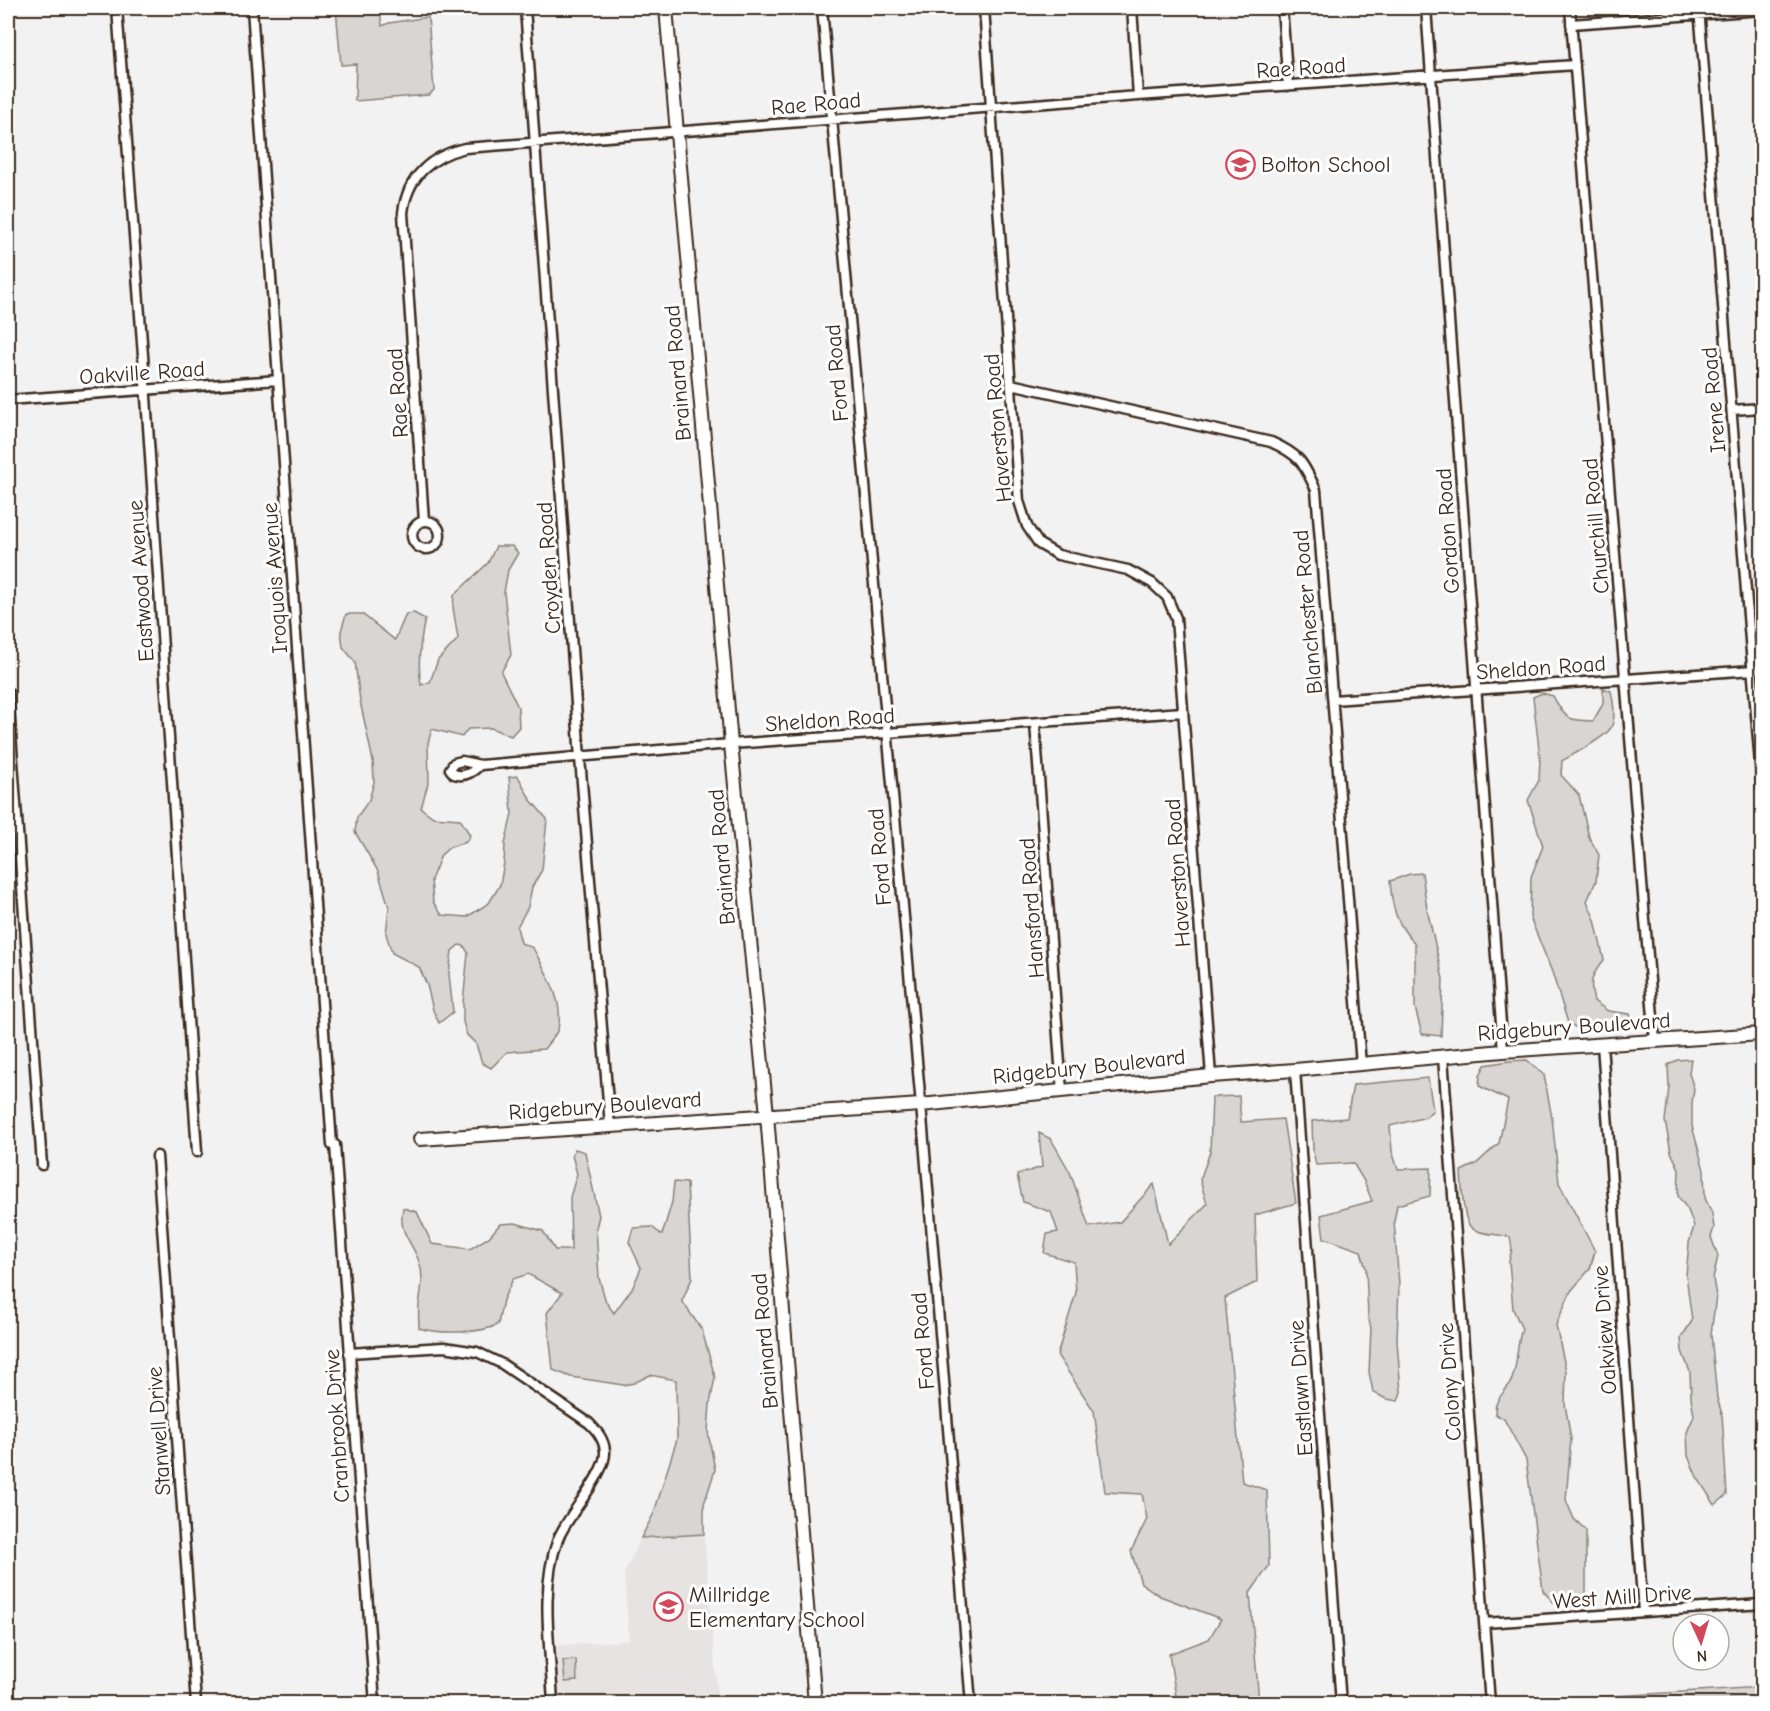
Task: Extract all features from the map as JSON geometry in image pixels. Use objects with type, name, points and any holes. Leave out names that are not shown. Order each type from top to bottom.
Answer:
[{"type":"street","name":"Eastwood Avenue","points":[[117,8],[197,1152]]},
{"type":"street","name":"Iroquois Avenue","points":[[252,8],[334,1145]]},
{"type":"street","name":"Croyden Road","points":[[525,8],[580,758],[610,1126]]},
{"type":"street","name":"Brainard Road","points":[[666,8],[731,744],[767,1115],[815,1704]]},
{"type":"street","name":"Ford Road","points":[[822,8],[921,1105],[971,1704]]},
{"type":"street","name":"Haverston Road","points":[[984,8],[1019,501],[1027,526],[1039,543],[1058,555],[1128,570],[1152,583],[1167,597],[1176,618],[1211,1076]]},
{"type":"street","points":[[1132,8],[1138,96]]},
{"type":"street","points":[[1282,8],[1288,86]]},
{"type":"street","name":"Gordon Road","points":[[1426,8],[1503,1051]]},
{"type":"street","name":"Churchill Road","points":[[1570,8],[1655,1041]]},
{"type":"street","points":[[1571,24],[1699,11],[1762,10]]},
{"type":"street","name":"Irene Road","points":[[1699,11],[1760,734],[1762,789]]},
{"type":"street","name":"Rae Road","points":[[424,521],[403,221],[407,193],[428,165],[449,152],[465,148],[991,107],[1575,65]]},
{"type":"street","name":"Oakville Road","points":[[8,400],[278,380]]},
{"type":"street","name":"Blanchester Road","points":[[1011,384],[1269,442],[1292,451],[1305,467],[1316,490],[1361,1065]]},
{"type":"street","points":[[1732,410],[1762,408]]},
{"type":"street","name":"Sheldon Road","points":[[1333,700],[1753,670]]},
{"type":"street","points":[[8,692],[42,1165]]},
{"type":"street","name":"Sheldon Road","points":[[480,765],[731,744],[1183,712]]},
{"type":"street","name":"Hansford Road","points":[[1035,723],[1062,1090]]},
{"type":"street","name":"Ridgebury Boulevard","points":[[420,1140],[921,1105],[1211,1076],[1361,1065],[1503,1051],[1655,1041],[1762,1038]]},
{"type":"street","name":"Oakview Drive","points":[[1602,1044],[1643,1612]]},
{"type":"street","name":"Colony Drive","points":[[1443,1057],[1490,1704]]},
{"type":"street","name":"Eastlawn Drive","points":[[1295,1070],[1341,1704]]},
{"type":"street","name":"Cranbrook Drive","points":[[334,1145],[375,1704]]},
{"type":"street","name":"Stanwell Drive","points":[[157,1156],[196,1704]]},
{"type":"street","points":[[349,1353],[444,1347],[477,1352],[502,1364],[589,1423],[600,1437],[605,1449],[602,1469],[566,1522],[552,1558],[547,1598],[553,1704]]},
{"type":"street","name":"West Mill Drive","points":[[1484,1623],[1762,1604]]},
{"type":"shaded area","points":[[336,8],[380,8],[382,26],[428,17],[434,90],[429,95],[355,101],[356,64],[341,65]]},
{"type":"shaded area","points":[[496,546],[512,546],[518,553],[508,570],[504,592],[511,655],[501,672],[518,707],[519,727],[511,736],[491,728],[468,729],[462,737],[432,729],[428,743],[429,780],[421,808],[433,817],[460,819],[470,835],[466,842],[450,847],[441,855],[431,880],[433,902],[442,915],[467,917],[489,903],[500,885],[505,844],[512,814],[509,777],[518,776],[530,799],[547,819],[542,870],[532,887],[528,907],[517,927],[521,943],[533,948],[553,987],[559,1008],[558,1029],[544,1049],[507,1052],[491,1068],[482,1063],[476,1044],[467,1035],[463,1022],[468,953],[464,946],[459,945],[452,951],[449,974],[453,1012],[439,1023],[419,967],[392,953],[386,934],[389,907],[378,871],[355,832],[357,817],[369,800],[374,782],[373,761],[360,701],[355,662],[343,647],[341,631],[346,614],[362,614],[395,640],[406,614],[414,613],[425,619],[419,668],[421,685],[430,682],[438,660],[458,639],[453,607],[454,595],[488,563]]},
{"type":"shaded area","points":[[1603,688],[1611,691],[1614,710],[1612,725],[1601,737],[1562,761],[1561,775],[1579,795],[1589,837],[1599,855],[1596,881],[1587,901],[1595,920],[1604,960],[1592,979],[1594,1001],[1608,1011],[1630,1014],[1633,1024],[1577,1028],[1568,1023],[1552,972],[1530,917],[1531,877],[1543,846],[1528,800],[1539,780],[1540,758],[1533,697],[1542,693],[1553,696],[1568,717],[1593,721],[1603,704]]},
{"type":"shaded area","points":[[1422,873],[1427,909],[1443,979],[1441,1036],[1422,1034],[1415,1008],[1415,944],[1399,922],[1392,900],[1390,881],[1410,874]]},
{"type":"shaded area","points":[[1691,1059],[1689,1073],[1694,1089],[1692,1126],[1704,1170],[1705,1198],[1712,1213],[1714,1228],[1711,1237],[1718,1256],[1713,1279],[1716,1296],[1711,1334],[1717,1398],[1722,1414],[1727,1495],[1715,1505],[1697,1477],[1688,1456],[1687,1432],[1694,1416],[1690,1372],[1682,1351],[1681,1338],[1692,1321],[1686,1275],[1689,1243],[1694,1226],[1688,1210],[1678,1196],[1679,1169],[1671,1152],[1665,1121],[1669,1087],[1668,1065],[1677,1060]]},
{"type":"shaded area","points":[[1527,1060],[1544,1075],[1552,1118],[1559,1183],[1595,1251],[1590,1269],[1571,1291],[1556,1325],[1566,1371],[1565,1404],[1571,1439],[1566,1500],[1574,1519],[1586,1530],[1586,1609],[1555,1604],[1543,1591],[1526,1460],[1504,1419],[1495,1414],[1497,1402],[1513,1376],[1522,1329],[1513,1309],[1509,1261],[1512,1249],[1510,1237],[1473,1229],[1469,1225],[1463,1203],[1461,1171],[1476,1164],[1499,1143],[1508,1100],[1479,1086],[1480,1075],[1485,1065]]},
{"type":"shaded area","points":[[1428,1078],[1433,1110],[1426,1117],[1390,1126],[1392,1151],[1398,1169],[1431,1168],[1430,1196],[1397,1205],[1394,1221],[1399,1284],[1397,1341],[1401,1392],[1398,1401],[1386,1399],[1373,1392],[1369,1372],[1371,1328],[1368,1317],[1366,1269],[1361,1251],[1324,1238],[1321,1215],[1372,1201],[1353,1163],[1316,1165],[1312,1121],[1347,1118],[1353,1085]]},
{"type":"shaded area","points":[[1239,1096],[1241,1122],[1283,1119],[1296,1203],[1255,1215],[1257,1282],[1225,1298],[1242,1482],[1267,1490],[1269,1566],[1250,1593],[1259,1703],[1177,1703],[1169,1654],[1209,1639],[1221,1619],[1160,1596],[1141,1583],[1131,1551],[1147,1519],[1142,1494],[1105,1492],[1094,1411],[1057,1355],[1076,1293],[1074,1262],[1044,1253],[1047,1234],[1058,1232],[1051,1212],[1023,1202],[1017,1175],[1042,1167],[1039,1133],[1051,1139],[1070,1172],[1089,1227],[1120,1222],[1154,1184],[1168,1244],[1207,1204],[1200,1180],[1210,1152],[1212,1097]]},
{"type":"shaded area","points":[[575,1149],[585,1152],[599,1216],[596,1228],[599,1278],[606,1302],[614,1313],[633,1287],[641,1268],[629,1242],[633,1228],[652,1227],[662,1235],[672,1202],[674,1182],[687,1183],[692,1278],[682,1301],[702,1330],[715,1377],[708,1432],[715,1470],[704,1504],[704,1534],[641,1538],[654,1513],[677,1439],[676,1380],[650,1375],[634,1383],[623,1385],[571,1377],[553,1370],[547,1313],[562,1293],[528,1274],[513,1279],[503,1300],[498,1324],[481,1330],[459,1332],[419,1328],[421,1271],[418,1259],[403,1229],[403,1208],[417,1212],[432,1244],[470,1249],[489,1237],[500,1224],[515,1223],[543,1231],[555,1250],[571,1250],[570,1197],[577,1174],[572,1155]]},
{"type":"shaded area","name":"Millridge Elementary School","points":[[704,1534],[718,1703],[553,1703],[551,1646],[629,1640],[624,1574],[641,1538]]},
{"type":"shaded area","points":[[576,1660],[577,1681],[565,1682],[563,1661]]},
{"type":"shaded area","points":[[1762,1687],[1762,1703],[1577,1703],[1583,1698]]},
{"type":"place","name":"Bolton School","points":[[1240,164]]},
{"type":"place","name":"Millridge Elementary School","points":[[668,1607]]}]
